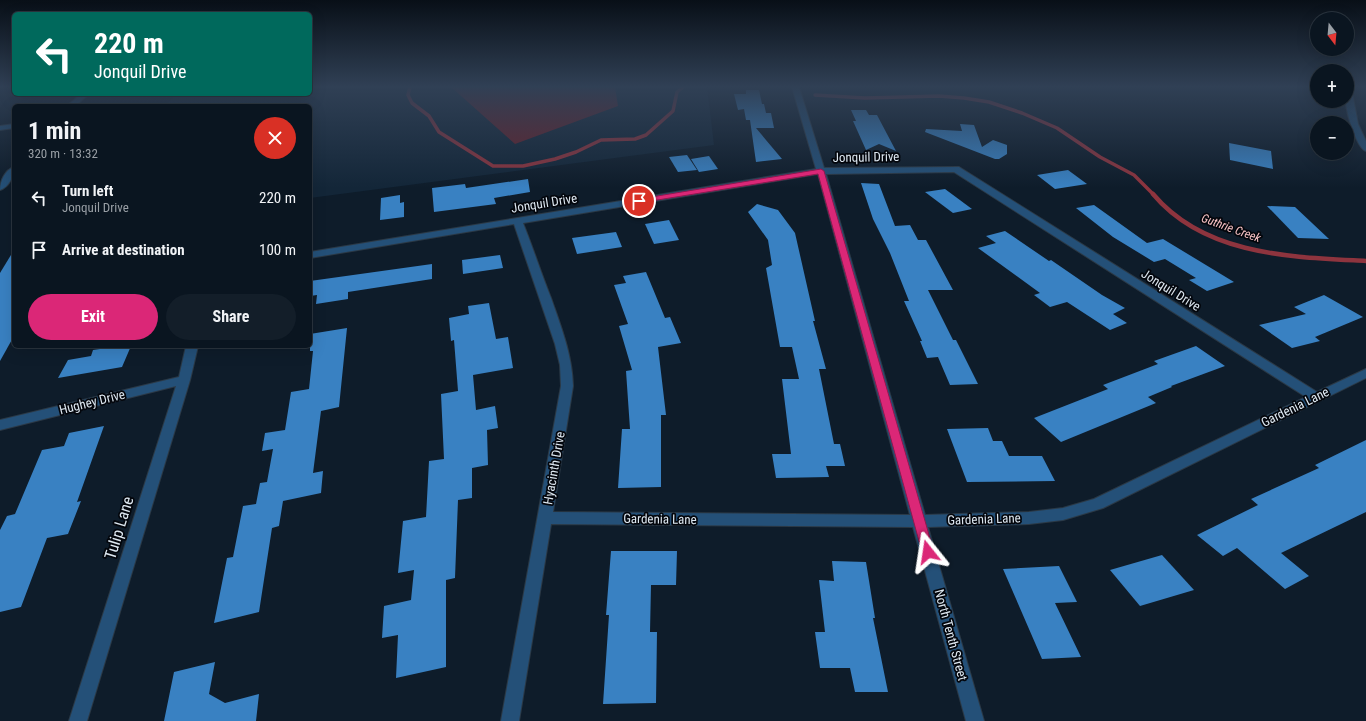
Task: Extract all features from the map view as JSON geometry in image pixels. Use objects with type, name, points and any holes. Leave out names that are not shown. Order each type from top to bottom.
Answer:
[{"type":"street","name":"North Tenth Street","points":[[805,121],[821,171],[975,721]]},
{"type":"street","points":[[1353,121],[1366,149]]},
{"type":"street","points":[[0,128],[12,126]]},
{"type":"street","name":"Jonquil Drive","points":[[312,255],[821,171],[956,169],[1316,397]]},
{"type":"street","points":[[0,187],[12,172]]},
{"type":"street","name":"Hyacinth Drive","points":[[510,721],[568,386],[568,368],[561,342],[518,221]]},
{"type":"street","name":"Tulip Lane","points":[[78,721],[184,380],[192,348]]},
{"type":"street","name":"Gardenia Lane","points":[[546,518],[919,522],[1029,518],[1080,510],[1098,504],[1366,373]]},
{"type":"street","name":"Hughey Drive","points":[[0,425],[184,380]]},
{"type":"shaded area","points":[[312,121],[711,121],[714,145],[312,198]]},
{"type":"shaded area","points":[[489,121],[578,121],[515,144]]},
{"type":"building","points":[[750,121],[773,121],[774,128],[756,128],[782,159],[756,162]]},
{"type":"building","points":[[853,121],[880,121],[896,151],[879,144],[866,150]]},
{"type":"building","points":[[960,124],[974,125],[982,147],[993,140],[1007,145],[1007,154],[999,159],[995,159],[925,132],[926,129],[962,131]]},
{"type":"building","points":[[1229,143],[1271,151],[1273,169],[1230,160]]},
{"type":"building","points":[[687,155],[697,170],[678,172],[669,157]]},
{"type":"building","points":[[709,156],[718,169],[699,172],[691,159]]},
{"type":"building","points":[[1068,170],[1087,184],[1055,189],[1037,175]]},
{"type":"building","points":[[528,179],[530,192],[494,198],[496,204],[434,212],[432,188],[465,184],[466,188]]},
{"type":"building","points":[[861,183],[879,184],[895,226],[910,225],[918,240],[926,240],[953,290],[928,290],[953,340],[956,340],[978,384],[950,385],[938,357],[927,358],[920,341],[922,341],[904,301],[909,301],[890,253],[873,219]]},
{"type":"building","points":[[945,189],[972,209],[953,213],[925,192]]},
{"type":"building","points":[[400,195],[400,203],[404,202],[404,217],[380,220],[381,198]]},
{"type":"building","points":[[757,204],[778,210],[795,233],[815,321],[813,321],[826,369],[819,369],[834,444],[840,444],[845,466],[826,466],[829,477],[776,478],[772,454],[791,454],[782,379],[799,379],[792,347],[780,347],[766,268],[772,265],[768,240],[748,212]]},
{"type":"building","points":[[1094,205],[1147,243],[1163,239],[1234,282],[1207,291],[1189,280],[1196,278],[1165,259],[1154,262],[1113,237],[1076,208]]},
{"type":"building","points":[[1267,206],[1295,207],[1329,239],[1298,238]]},
{"type":"building","points":[[669,220],[679,240],[654,244],[645,224]]},
{"type":"building","points":[[1005,231],[1049,261],[1051,260],[1102,295],[1125,308],[1113,314],[1127,323],[1110,330],[1067,302],[1050,307],[1034,295],[1040,293],[978,248],[996,243],[986,236]]},
{"type":"building","points":[[616,232],[622,247],[577,254],[572,238]]},
{"type":"building","points":[[12,253],[12,340],[0,361],[0,273]]},
{"type":"building","points":[[500,255],[503,268],[463,274],[462,260]]},
{"type":"building","points":[[432,264],[432,279],[348,292],[348,299],[316,304],[317,295],[312,296],[312,281]]},
{"type":"building","points":[[646,272],[665,318],[670,317],[681,343],[658,347],[666,415],[661,415],[661,487],[618,488],[622,429],[630,429],[626,371],[632,370],[619,326],[628,324],[614,285],[626,283],[623,276]]},
{"type":"building","points":[[1324,295],[1363,317],[1315,337],[1320,341],[1292,348],[1259,325],[1306,314],[1294,307]]},
{"type":"building","points":[[489,303],[496,339],[508,337],[513,368],[473,375],[476,410],[495,406],[498,428],[487,430],[488,465],[472,468],[472,498],[458,500],[455,578],[446,580],[446,667],[396,678],[398,635],[382,638],[384,606],[411,600],[414,570],[398,573],[403,521],[426,517],[429,461],[444,459],[441,394],[458,391],[454,340],[451,341],[449,318],[469,314],[468,306]]},
{"type":"building","points":[[347,328],[339,407],[321,411],[313,473],[323,471],[321,493],[283,501],[279,526],[272,528],[259,612],[214,623],[227,558],[233,557],[243,506],[256,504],[260,483],[267,482],[273,449],[262,451],[265,433],[285,430],[291,392],[309,389],[313,351],[310,351],[310,348],[312,348],[312,334]]},
{"type":"building","points":[[1196,346],[1225,366],[1171,386],[1172,387],[1148,397],[1156,403],[1061,442],[1034,418],[1108,389],[1103,385],[1158,364],[1154,361]]},
{"type":"building","points":[[107,348],[130,348],[122,367],[58,378],[68,360],[91,356],[93,350]]},
{"type":"building","points":[[104,426],[77,502],[81,501],[68,534],[47,538],[21,607],[0,612],[0,530],[7,516],[15,514],[42,450],[64,446],[69,433]]},
{"type":"building","points":[[988,428],[993,441],[1002,441],[1009,456],[1042,456],[1055,481],[967,482],[947,429]]},
{"type":"building","points":[[1366,440],[1366,512],[1281,553],[1309,576],[1285,589],[1237,548],[1223,556],[1197,535],[1258,505],[1251,499],[1319,468],[1315,465]]},
{"type":"building","points":[[611,551],[677,551],[676,585],[651,585],[650,632],[657,632],[656,703],[603,704],[609,615],[606,615]]},
{"type":"building","points":[[1162,555],[1194,590],[1140,606],[1110,570]]},
{"type":"building","points":[[832,561],[866,562],[875,618],[873,618],[888,692],[855,692],[850,668],[820,668],[815,632],[825,632],[819,580],[834,581]]},
{"type":"building","points":[[1059,566],[1077,602],[1055,603],[1081,657],[1042,659],[1003,569]]},
{"type":"building","points":[[215,662],[209,694],[225,703],[259,694],[256,721],[164,721],[174,672]]},
{"type":"waterway","points":[[432,121],[439,132],[493,166],[523,166],[555,159],[576,152],[601,140],[635,139],[646,135],[662,121]]},
{"type":"waterway","name":"Guthrie Creek","points":[[1040,121],[1057,128],[1100,157],[1134,175],[1174,215],[1198,230],[1224,241],[1251,249],[1309,258],[1366,261]]},
{"type":"route","points":[[639,201],[821,171],[928,552]]}]
